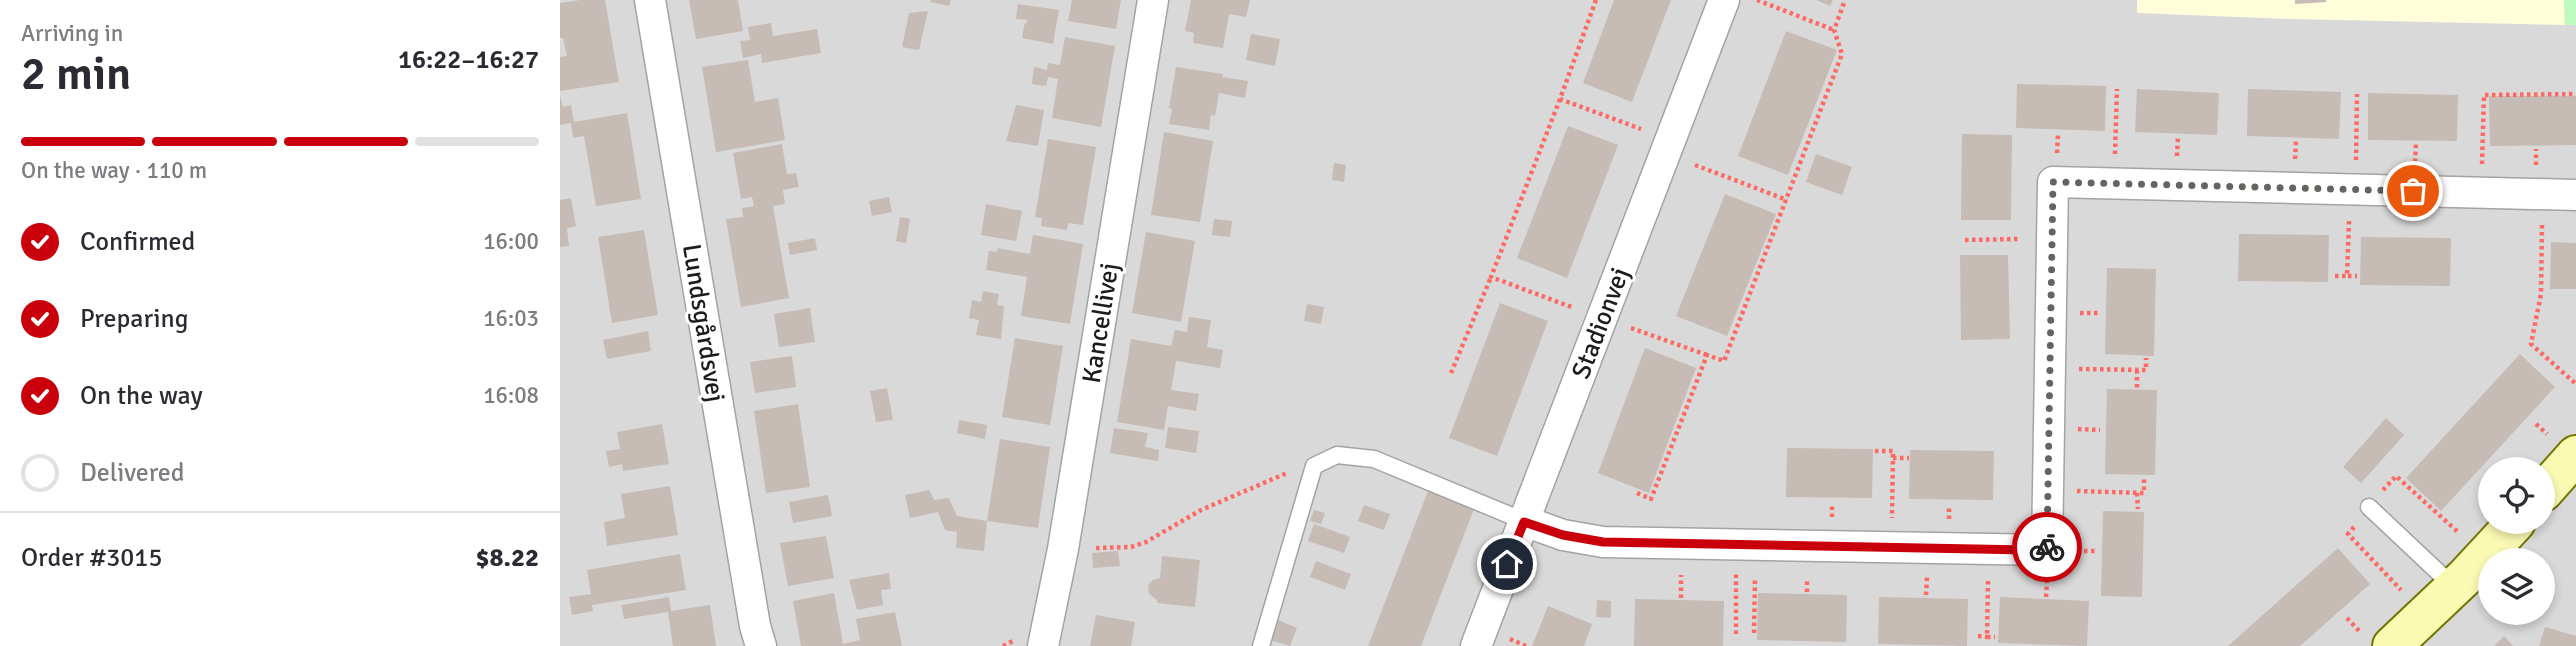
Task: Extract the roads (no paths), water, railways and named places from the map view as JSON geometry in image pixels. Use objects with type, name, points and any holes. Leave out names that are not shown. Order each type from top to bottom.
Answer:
[{"type":"street","name":"Lundsgårdsvej","points":[[650,0],[755,626],[761,646]]},
{"type":"street","name":"Kancellivej","points":[[1043,646],[1063,549],[1153,0]]},
{"type":"street","name":"Stadionvej","points":[[1476,646],[1724,0]]},
{"type":"street","points":[[1524,522],[1563,535],[1603,542],[2047,550],[2053,182],[2576,195]]},
{"type":"street","points":[[2555,479],[2576,455]]},
{"type":"street","points":[[2392,646],[2454,587],[2504,534]]},
{"type":"lane","points":[[1261,646],[1314,466],[1337,455],[1374,459],[1524,522]]},
{"type":"lane","points":[[2369,508],[2454,587]]}]
